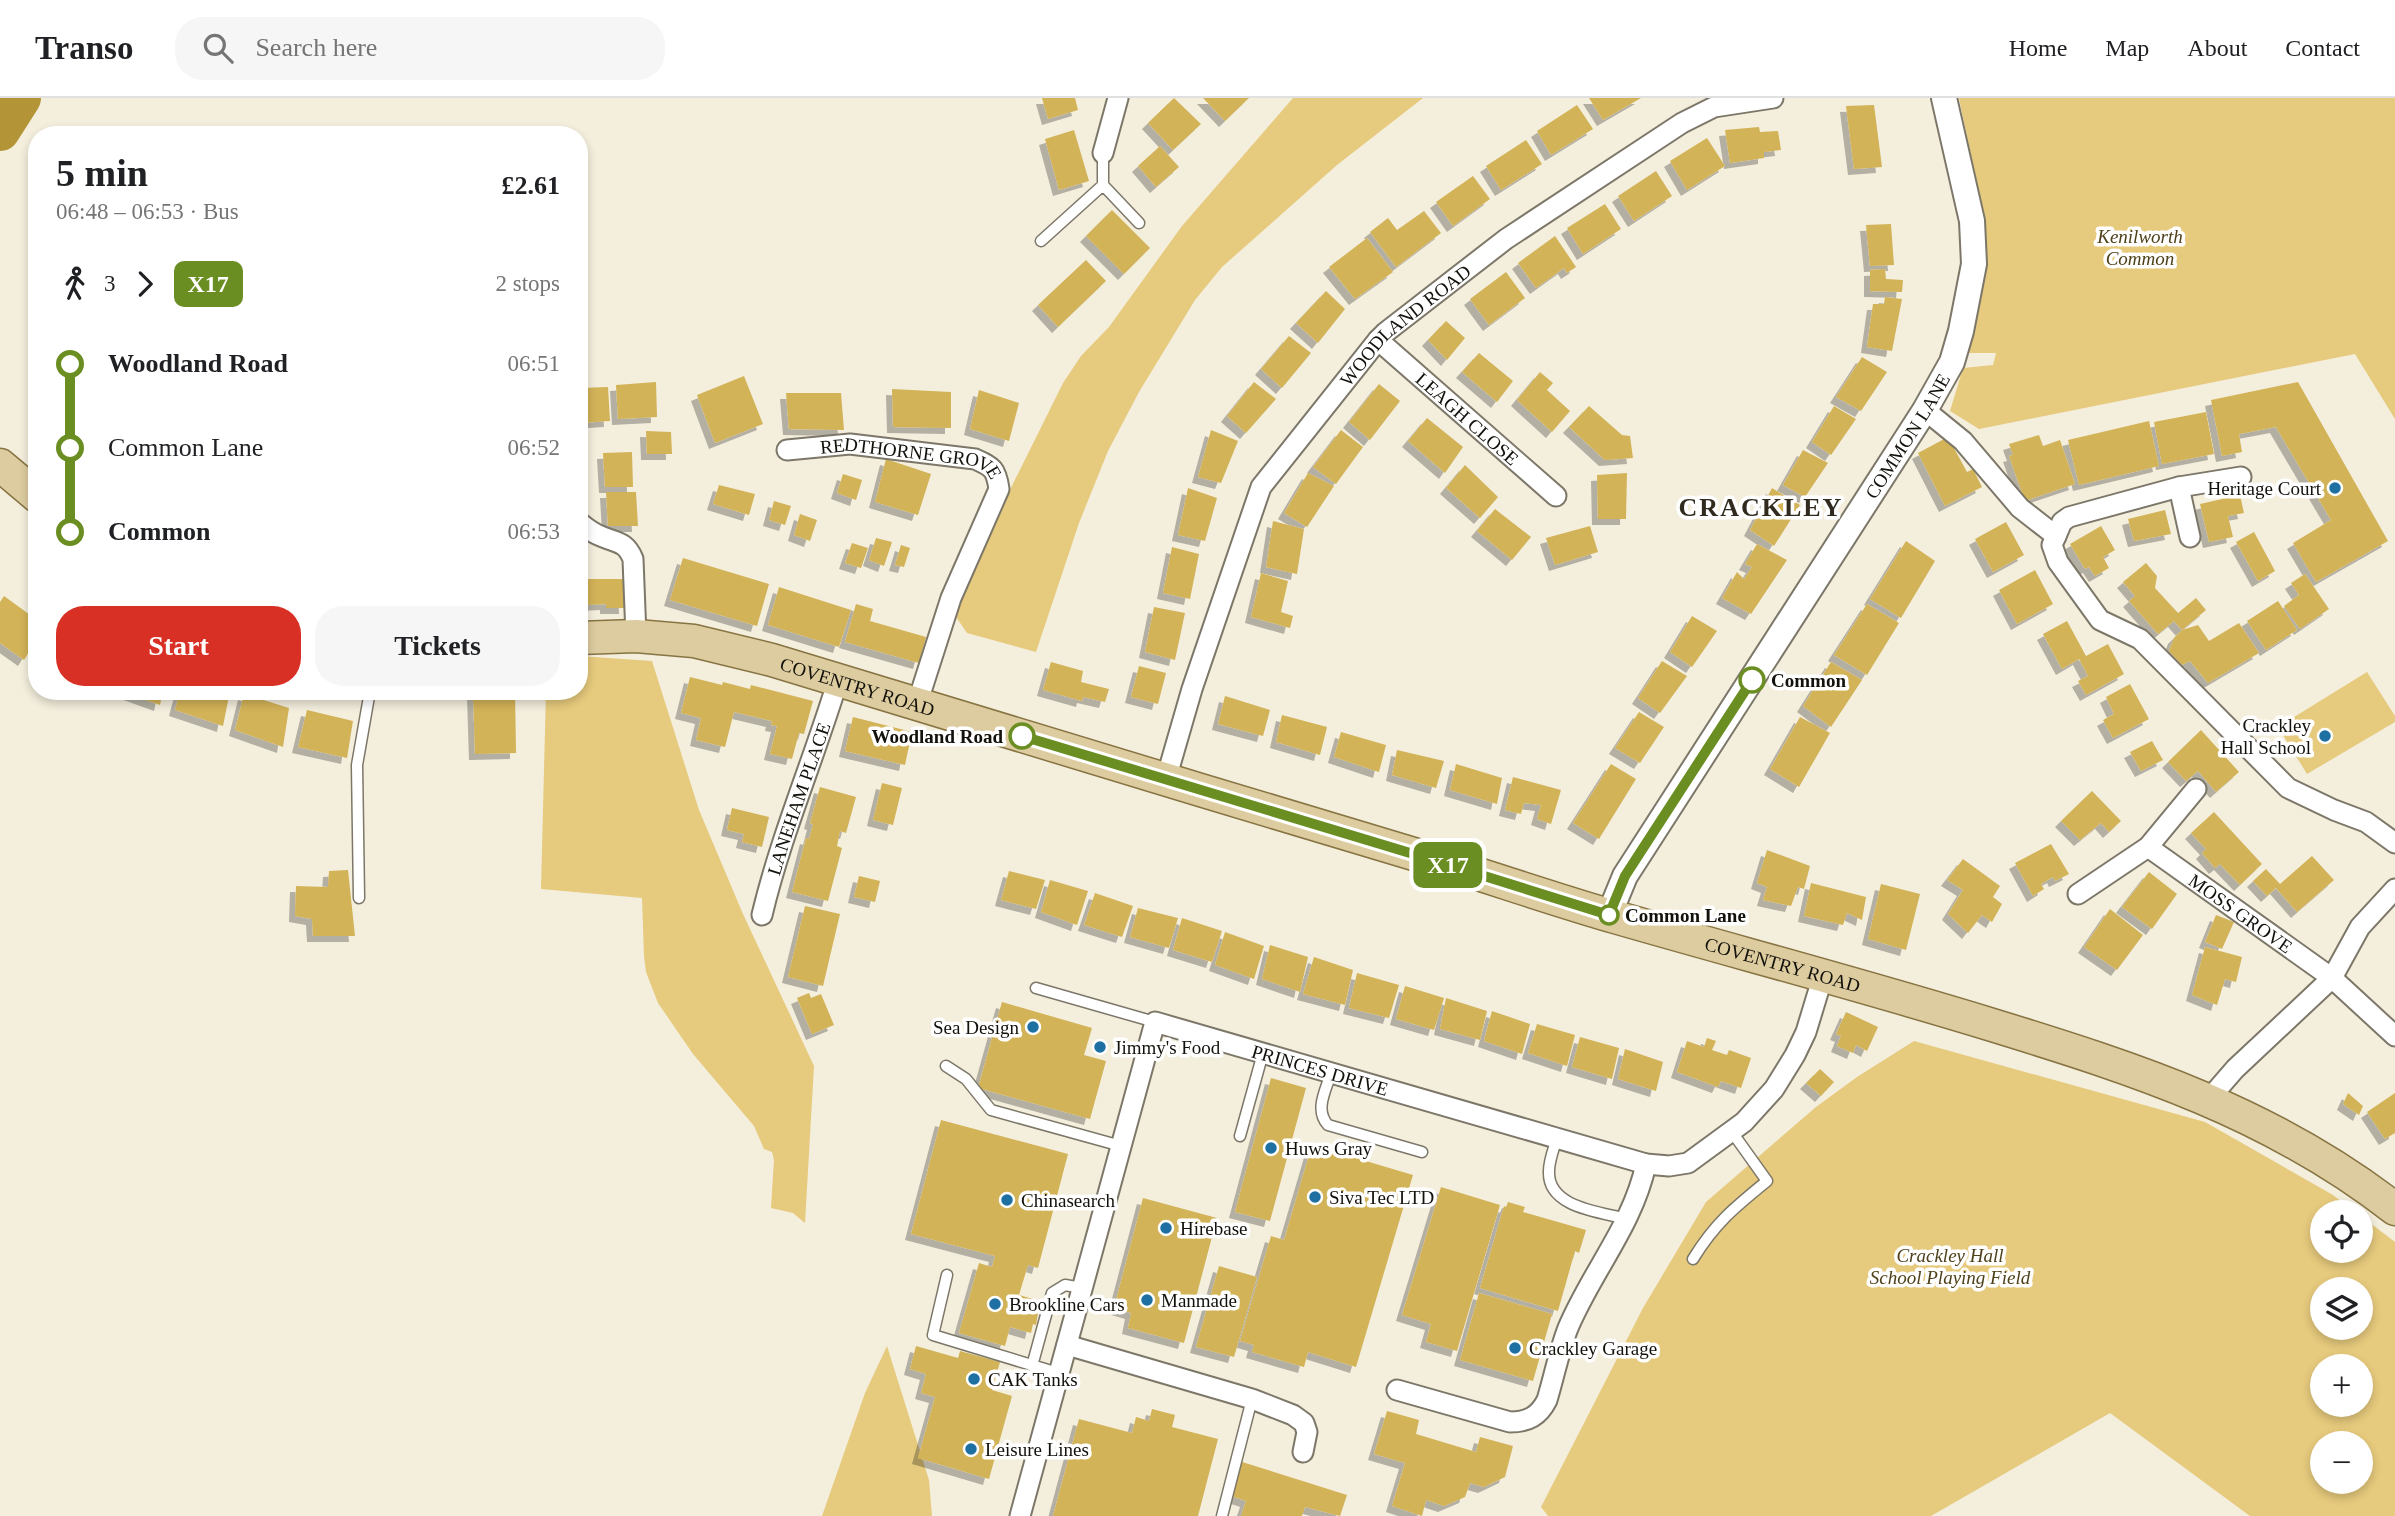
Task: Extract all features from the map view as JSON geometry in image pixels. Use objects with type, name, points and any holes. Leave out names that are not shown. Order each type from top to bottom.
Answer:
[{"type":"main road","points":[[0,464],[28,488]]},
{"type":"main road","name":"COVENTRY ROAD","points":[[588,638],[636,636],[694,641],[727,648],[1609,915],[1923,1004],[2114,1063],[2208,1099],[2256,1121],[2318,1155],[2395,1209]]},
{"type":"street","points":[[1103,153],[1118,98]]},
{"type":"street","name":"WOODLAND ROAD","points":[[1166,779],[1192,689],[1261,487],[1378,340],[1488,252],[1682,122],[1714,107],[1773,98]]},
{"type":"street","name":"COMMON LANE","points":[[1609,915],[1625,876],[1925,410],[1952,362],[1964,319],[1974,264],[1972,221],[1944,98]]},
{"type":"street","name":"LEAGH CLOSE","points":[[1378,340],[1556,496]]},
{"type":"street","points":[[1925,410],[1963,441],[2020,508],[2056,536]]},
{"type":"street","name":"REDTHORNE GROVE","points":[[787,450],[850,443],[975,459],[991,466],[997,476],[999,489],[951,598],[918,704]]},
{"type":"street","points":[[2241,477],[2179,487],[2069,517],[2062,522],[2052,545],[2058,562],[2101,620],[2140,639],[2288,788],[2366,822],[2395,843]]},
{"type":"street","points":[[2179,487],[2190,537]]},
{"type":"street","points":[[588,528],[605,538],[619,540],[629,550],[633,559],[636,636]]},
{"type":"street","name":"LANEHAM PLACE","points":[[762,915],[771,877],[816,752],[838,680]]},
{"type":"street","points":[[2078,894],[2148,847],[2196,789]]},
{"type":"street","name":"MOSS GROVE","points":[[2148,847],[2332,978],[2395,1036]]},
{"type":"street","points":[[2208,1099],[2235,1069],[2332,978],[2360,927],[2395,889]]},
{"type":"street","name":"PRINCES DRIVE","points":[[1154,1022],[1646,1164],[1669,1167],[1688,1163],[1732,1132],[1774,1089],[1805,1032],[1824,976]]},
{"type":"street","points":[[1020,1516],[1154,1022]]},
{"type":"street","points":[[1397,1390],[1496,1419],[1521,1422],[1542,1411],[1567,1329],[1628,1219],[1641,1187],[1646,1164]]},
{"type":"street","points":[[1067,1345],[1252,1399],[1299,1418],[1307,1432],[1303,1452]]},
{"type":"lane","points":[[1103,153],[1103,185],[1139,223]]},
{"type":"lane","points":[[1041,241],[1103,185]]},
{"type":"lane","points":[[359,898],[357,765],[368,700]]},
{"type":"lane","points":[[1036,988],[1154,1022]]},
{"type":"lane","points":[[1240,1136],[1263,1053]]},
{"type":"lane","points":[[946,1066],[966,1079],[990,1110],[1121,1146]]},
{"type":"lane","points":[[1331,1073],[1321,1109],[1322,1119],[1328,1125],[1422,1152]]},
{"type":"lane","points":[[1693,1259],[1721,1220],[1767,1181],[1732,1132]]},
{"type":"lane","points":[[1557,1138],[1549,1173],[1550,1182],[1557,1194],[1568,1203],[1628,1219]]},
{"type":"lane","points":[[947,1275],[933,1335],[1058,1373]]},
{"type":"lane","points":[[1032,1366],[1052,1293],[1065,1284],[1082,1288]]},
{"type":"lane","points":[[1222,1516],[1252,1399]]},
{"type":"green space","points":[[1293,98],[1423,98],[1337,165],[1222,267],[1195,300],[1139,392],[1108,451],[1079,523],[1036,652],[967,633],[954,614],[990,530],[1063,383],[1081,356],[1109,327],[1182,226]]},
{"type":"green space","name":"Kenilworth Common","points":[[1959,98],[2395,98],[2395,419],[2355,354],[1979,429],[1950,411],[1963,368],[1993,365],[1996,353],[1969,353],[1980,300],[1986,228]]},
{"type":"green space","points":[[588,657],[652,661],[699,810],[743,914],[814,1066],[805,1223],[793,1213],[771,1208],[774,1160],[772,1152],[764,1149],[754,1126],[693,1054],[658,1003],[646,972],[642,898],[541,889],[546,700],[588,700]]},
{"type":"green space","points":[[2367,672],[2395,716],[2395,722],[2307,774],[2278,727]]},
{"type":"green space","name":"Crackley Hall School Playing Field","points":[[1914,1041],[2205,1122],[2333,1195],[2339,1200],[2310,1200],[2310,1263],[2373,1263],[2373,1225],[2395,1242],[2395,1516],[2250,1516],[2110,1413],[1931,1516],[1548,1516],[1541,1507],[1643,1308],[1706,1202],[1816,1107]]},
{"type":"green space","points":[[887,1346],[929,1480],[932,1516],[822,1516],[865,1393]]},
{"type":"building","points":[[1042,98],[1075,98],[1078,110],[1048,119]]},
{"type":"building","points":[[1174,98],[1201,124],[1173,150],[1148,123]]},
{"type":"building","points":[[1203,98],[1249,98],[1225,121]]},
{"type":"building","points":[[1589,98],[1641,98],[1603,120]]},
{"type":"building","points":[[1577,105],[1593,129],[1551,155],[1537,131]]},
{"type":"building","points":[[1874,105],[1882,167],[1854,169],[1846,106]]},
{"type":"building","points":[[1759,127],[1760,132],[1778,131],[1781,150],[1764,152],[1764,158],[1730,163],[1725,130]]},
{"type":"building","points":[[1074,130],[1089,181],[1059,190],[1045,139]]},
{"type":"building","points":[[1707,138],[1725,166],[1687,190],[1670,161]]},
{"type":"building","points":[[1526,140],[1542,164],[1501,190],[1486,166]]},
{"type":"building","points":[[1160,146],[1179,167],[1156,187],[1138,166]]},
{"type":"building","points":[[1656,171],[1672,196],[1634,221],[1618,196]]},
{"type":"building","points":[[1473,176],[1490,199],[1453,226],[1436,202]]},
{"type":"building","points":[[1605,204],[1621,229],[1583,254],[1567,228]]},
{"type":"building","points":[[1112,210],[1150,248],[1124,274],[1086,236]]},
{"type":"building","points":[[1424,211],[1441,233],[1396,267],[1370,232],[1388,218],[1397,230]]},
{"type":"building","points":[[1891,224],[1894,265],[1870,266],[1866,225]]},
{"type":"building","points":[[1555,236],[1576,267],[1567,273],[1564,268],[1536,288],[1518,263]]},
{"type":"building","points":[[1367,238],[1393,272],[1355,299],[1329,267]]},
{"type":"building","points":[[1086,260],[1106,281],[1058,327],[1038,305]]},
{"type":"building","points":[[1885,269],[1886,279],[1903,280],[1902,292],[1870,291],[1870,270]]},
{"type":"building","points":[[1506,272],[1525,298],[1489,325],[1470,299]]},
{"type":"building","points":[[1326,291],[1345,309],[1318,343],[1296,323]]},
{"type":"building","points":[[1885,297],[1902,299],[1892,351],[1867,347],[1873,304],[1884,304]]},
{"type":"building","points":[[1446,321],[1465,338],[1447,360],[1428,340]]},
{"type":"building","points":[[1289,336],[1311,353],[1282,388],[1261,369]]},
{"type":"building","points":[[1479,353],[1513,381],[1497,402],[1462,372]]},
{"type":"building","points":[[1862,357],[1887,372],[1861,411],[1836,397]]},
{"type":"building","points":[[1540,372],[1553,383],[1547,390],[1570,411],[1552,432],[1517,400]]},
{"type":"building","points":[[744,376],[763,424],[715,443],[697,395]]},
{"type":"building","points":[[656,382],[657,417],[618,419],[616,385]]},
{"type":"building","points":[[1254,382],[1276,399],[1246,433],[1227,416]]},
{"type":"building","name":"Heritage Court","points":[[2298,382],[2388,541],[2316,582],[2293,543],[2331,520],[2276,427],[2239,434],[2242,452],[2222,456],[2211,400]]},
{"type":"building","points":[[1379,384],[1400,401],[1370,440],[1349,422]]},
{"type":"building","points":[[608,387],[610,421],[588,422],[588,388]]},
{"type":"building","points":[[892,389],[951,392],[951,428],[893,427]]},
{"type":"building","points":[[979,390],[1019,403],[1009,441],[970,429]]},
{"type":"building","points":[[786,393],[841,393],[844,430],[789,429]]},
{"type":"building","points":[[1589,406],[1622,435],[1630,436],[1633,458],[1605,460],[1569,427]]},
{"type":"building","points":[[1834,406],[1856,419],[1831,455],[1812,442]]},
{"type":"building","points":[[2206,412],[2214,454],[2162,464],[2154,422]]},
{"type":"building","points":[[1427,418],[1463,447],[1445,473],[1408,441]]},
{"type":"building","points":[[2149,421],[2159,466],[2079,485],[2068,440]]},
{"type":"building","points":[[1211,430],[1238,441],[1221,483],[1198,477]]},
{"type":"building","points":[[1341,430],[1363,447],[1336,484],[1313,467]]},
{"type":"building","points":[[646,431],[671,432],[672,454],[647,454]]},
{"type":"building","points":[[2039,435],[2043,446],[2060,440],[2075,484],[2025,501],[2009,456],[2013,455],[2009,444]]},
{"type":"building","points":[[1948,437],[1967,472],[1973,469],[1982,487],[1945,506],[1918,453]]},
{"type":"building","points":[[1803,450],[1828,463],[1805,497],[1783,485]]},
{"type":"building","points":[[632,452],[633,487],[605,487],[603,453]]},
{"type":"building","points":[[886,459],[931,474],[918,515],[875,502]]},
{"type":"building","points":[[1465,465],[1498,497],[1480,518],[1446,488]]},
{"type":"building","points":[[1308,473],[1334,486],[1307,527],[1284,513]]},
{"type":"building","points":[[1627,473],[1626,519],[1598,519],[1597,475]]},
{"type":"building","points":[[843,474],[862,480],[856,500],[837,493]]},
{"type":"building","points":[[719,485],[755,494],[749,515],[713,504]]},
{"type":"building","points":[[1188,488],[1217,498],[1205,541],[1178,535]]},
{"type":"building","points":[[1772,488],[1800,505],[1774,546],[1750,530]]},
{"type":"building","points":[[606,492],[636,492],[638,526],[608,526]]},
{"type":"building","points":[[2240,495],[2244,513],[2228,516],[2233,537],[2209,542],[2200,504]]},
{"type":"building","points":[[774,501],[791,506],[785,525],[769,520]]},
{"type":"building","points":[[1495,509],[1531,537],[1512,560],[1477,531]]},
{"type":"building","points":[[2165,510],[2171,534],[2134,541],[2128,519]]},
{"type":"building","points":[[800,514],[817,520],[810,541],[794,535]]},
{"type":"building","points":[[1273,521],[1304,529],[1297,574],[1266,567]]},
{"type":"building","points":[[2006,522],[2024,555],[1993,572],[1975,539]]},
{"type":"building","points":[[1590,526],[1598,552],[1555,565],[1546,538]]},
{"type":"building","points":[[2101,526],[2115,550],[2103,557],[2109,568],[2095,576],[2089,567],[2085,569],[2070,544]]},
{"type":"building","points":[[2254,532],[2275,571],[2258,581],[2236,542]]},
{"type":"building","points":[[876,538],[892,542],[884,566],[869,560]]},
{"type":"building","points":[[1906,541],[1935,561],[1901,618],[1870,599]]},
{"type":"building","points":[[852,543],[868,548],[861,568],[845,563]]},
{"type":"building","points":[[1757,544],[1787,560],[1751,614],[1722,598],[1737,572],[1744,579],[1752,567],[1745,564]]},
{"type":"building","points":[[901,545],[910,548],[904,567],[895,565]]},
{"type":"building","points":[[1172,547],[1199,554],[1190,599],[1163,593]]},
{"type":"building","points":[[683,558],[769,584],[757,626],[670,600]]},
{"type":"building","points":[[2146,563],[2157,576],[2155,588],[2178,613],[2196,598],[2206,610],[2182,630],[2174,621],[2158,634],[2129,601],[2135,596],[2123,582]]},
{"type":"building","points":[[2035,570],[2053,604],[2017,624],[1999,590]]},
{"type":"building","points":[[1261,573],[1288,581],[1281,612],[1293,616],[1290,628],[1251,617]]},
{"type":"building","points":[[2305,574],[2329,609],[2300,629],[2284,606],[2299,595],[2291,583]]},
{"type":"building","points":[[588,579],[624,579],[625,608],[606,608],[606,604],[588,605]]},
{"type":"building","points":[[779,587],[851,610],[839,647],[768,625]]},
{"type":"building","points":[[4,596],[28,613],[28,654],[24,660],[0,643],[0,602]]},
{"type":"building","points":[[2278,601],[2297,630],[2266,650],[2247,621]]},
{"type":"building","points":[[856,604],[873,609],[870,621],[926,637],[919,663],[845,642]]},
{"type":"building","points":[[1867,604],[1899,623],[1867,675],[1834,655]]},
{"type":"building","points":[[1154,607],[1185,613],[1175,660],[1145,652]]},
{"type":"building","points":[[1692,616],[1717,631],[1692,667],[1670,652]]},
{"type":"building","points":[[2067,621],[2086,656],[2108,644],[2124,674],[2086,695],[2078,681],[2088,676],[2079,659],[2062,669],[2043,634]]},
{"type":"building","points":[[2239,623],[2259,653],[2208,683],[2190,661],[2182,665],[2169,651],[2174,638],[2182,630],[2198,625],[2209,641]]},
{"type":"building","points":[[1662,661],[1687,676],[1660,713],[1638,698]]},
{"type":"building","points":[[1051,662],[1083,671],[1081,682],[1109,689],[1105,702],[1083,697],[1082,701],[1043,690]]},
{"type":"building","points":[[1831,662],[1862,680],[1831,727],[1803,706]]},
{"type":"building","points":[[1139,666],[1166,673],[1158,704],[1131,697]]},
{"type":"building","points":[[690,677],[750,689],[751,685],[813,701],[804,734],[799,733],[792,759],[770,754],[777,726],[771,725],[772,721],[734,712],[725,747],[696,740],[701,718],[681,713]]},
{"type":"building","points":[[2130,684],[2149,719],[2113,738],[2103,720],[2114,714],[2106,697]]},
{"type":"building","points":[[1225,696],[1270,710],[1263,736],[1218,724]]},
{"type":"building","points":[[146,700],[161,700],[160,705]]},
{"type":"building","points":[[178,700],[228,700],[223,726],[175,710]]},
{"type":"building","points":[[242,700],[263,700],[289,708],[283,747],[235,730]]},
{"type":"building","points":[[473,700],[515,700],[516,753],[475,754]]},
{"type":"building","points":[[307,710],[353,721],[347,758],[298,747]]},
{"type":"building","points":[[1639,712],[1664,727],[1640,763],[1615,748]]},
{"type":"building","points":[[1282,715],[1327,727],[1320,755],[1276,742]]},
{"type":"building","points":[[853,717],[912,732],[905,765],[845,751]]},
{"type":"building","points":[[1800,717],[1830,733],[1799,787],[1770,769]]},
{"type":"building","points":[[2201,730],[2239,772],[2216,792],[2198,771],[2186,781],[2168,762]]},
{"type":"building","points":[[1341,732],[1386,745],[1379,772],[1334,757]]},
{"type":"building","points":[[2152,741],[2163,760],[2141,771],[2130,752]]},
{"type":"building","points":[[1397,750],[1444,761],[1436,788],[1392,775]]},
{"type":"building","points":[[1456,764],[1502,778],[1497,804],[1450,790]]},
{"type":"building","points":[[1611,764],[1636,779],[1599,839],[1573,823]]},
{"type":"building","points":[[1513,777],[1561,790],[1551,824],[1537,819],[1541,805],[1524,803],[1521,814],[1505,810]]},
{"type":"building","points":[[882,783],[902,788],[893,825],[873,820]]},
{"type":"building","points":[[820,787],[856,797],[846,833],[840,831],[837,846],[842,848],[828,901],[792,892],[806,838],[809,839],[813,824],[810,823]]},
{"type":"building","points":[[2092,791],[2121,821],[2109,832],[2101,823],[2080,840],[2061,821]]},
{"type":"building","points":[[732,808],[769,817],[762,847],[742,842],[744,834],[727,830]]},
{"type":"building","points":[[2214,812],[2262,864],[2240,885],[2220,864],[2215,868],[2202,853],[2206,849],[2191,833]]},
{"type":"building","points":[[2051,844],[2069,874],[2055,881],[2053,877],[2041,884],[2044,889],[2033,896],[2015,863]]},
{"type":"building","points":[[1767,850],[1810,866],[1804,889],[1798,887],[1791,906],[1763,900],[1767,887],[1757,883]]},
{"type":"building","points":[[2312,856],[2334,880],[2297,912],[2276,888],[2267,896],[2253,881],[2266,869],[2280,884]]},
{"type":"building","points":[[1963,859],[2000,886],[1993,897],[2002,904],[1992,922],[1982,915],[1968,933],[1948,914],[1963,890],[1947,880]]},
{"type":"building","points":[[348,870],[355,936],[313,936],[312,919],[295,916],[296,886],[328,887],[329,871]]},
{"type":"building","points":[[1009,871],[1045,880],[1036,909],[1001,900]]},
{"type":"building","points":[[2149,872],[2177,894],[2152,929],[2122,907]]},
{"type":"building","points":[[859,876],[880,881],[875,902],[854,897]]},
{"type":"building","points":[[1050,880],[1088,891],[1077,925],[1041,912]]},
{"type":"building","points":[[1811,883],[1866,897],[1862,920],[1847,913],[1843,925],[1804,916]]},
{"type":"building","points":[[1881,884],[1920,894],[1906,950],[1868,939]]},
{"type":"building","points":[[1095,893],[1133,906],[1122,937],[1084,925]]},
{"type":"building","points":[[805,906],[840,914],[823,986],[788,977]]},
{"type":"building","points":[[1138,908],[1178,918],[1169,948],[1130,937]]},
{"type":"building","points":[[2110,909],[2143,935],[2117,970],[2084,947]]},
{"type":"building","points":[[2216,915],[2234,922],[2222,949],[2205,942]]},
{"type":"building","points":[[1182,918],[1222,931],[1212,962],[1173,950]]},
{"type":"building","points":[[1225,932],[1264,946],[1254,979],[1215,965]]},
{"type":"building","points":[[1270,945],[1308,957],[1300,992],[1262,979]]},
{"type":"building","points":[[2205,947],[2242,957],[2236,982],[2225,979],[2217,1005],[2192,995]]},
{"type":"building","points":[[1314,957],[1353,970],[1345,1005],[1303,994]]},
{"type":"building","points":[[1357,973],[1399,985],[1389,1018],[1349,1008]]},
{"type":"building","points":[[1405,986],[1444,998],[1434,1030],[1396,1019]]},
{"type":"building","points":[[809,993],[811,998],[821,994],[834,1025],[812,1034],[797,998]]},
{"type":"building","points":[[1446,998],[1487,1011],[1480,1040],[1440,1029]]},
{"type":"building","points":[[1002,1002],[1092,1028],[1084,1055],[1106,1061],[1090,1119],[978,1088]]},
{"type":"building","points":[[1492,1011],[1530,1024],[1522,1054],[1484,1041]]},
{"type":"building","points":[[1846,1012],[1878,1027],[1867,1051],[1856,1045],[1853,1053],[1837,1046],[1841,1036],[1836,1034]]},
{"type":"building","points":[[1537,1024],[1575,1035],[1567,1066],[1528,1053]]},
{"type":"building","points":[[1580,1037],[1619,1048],[1612,1079],[1572,1067]]},
{"type":"building","points":[[1707,1038],[1716,1041],[1712,1050],[1727,1055],[1729,1050],[1751,1058],[1741,1088],[1721,1081],[1718,1087],[1677,1072],[1687,1041],[1704,1047]]},
{"type":"building","points":[[1625,1049],[1663,1062],[1656,1091],[1618,1079]]},
{"type":"building","points":[[1820,1069],[1834,1082],[1821,1096],[1806,1083]]},
{"type":"building","points":[[1271,1078],[1306,1088],[1270,1221],[1235,1212]]},
{"type":"building","points":[[2348,1093],[2363,1106],[2359,1115],[2343,1104]]},
{"type":"building","points":[[2395,1093],[2395,1133],[2385,1139],[2367,1112]]},
{"type":"building","points":[[941,1120],[1068,1154],[1038,1268],[1028,1265],[1019,1295],[1040,1301],[1036,1325],[1033,1324],[1031,1333],[1010,1327],[1005,1346],[959,1333],[979,1263],[992,1267],[995,1256],[911,1234]]},
{"type":"building","points":[[1312,1145],[1413,1175],[1356,1367],[1308,1352],[1304,1367],[1252,1352],[1254,1345],[1240,1341],[1271,1236],[1284,1240]]},
{"type":"building","points":[[1441,1187],[1500,1205],[1457,1351],[1426,1342],[1431,1324],[1402,1315]]},
{"type":"building","points":[[1143,1198],[1217,1218],[1184,1343],[1128,1328],[1131,1313],[1114,1308]]},
{"type":"building","points":[[1508,1202],[1525,1207],[1523,1212],[1586,1230],[1579,1253],[1575,1251],[1558,1311],[1480,1288],[1504,1206],[1506,1207]]},
{"type":"building","points":[[1219,1266],[1257,1277],[1234,1357],[1196,1347]]},
{"type":"building","points":[[1479,1293],[1552,1314],[1533,1381],[1460,1360]]},
{"type":"building","points":[[916,1346],[958,1358],[960,1351],[1000,1362],[992,1390],[1012,1396],[989,1479],[918,1458],[935,1397],[921,1393],[926,1374],[910,1369]]},
{"type":"building","points":[[1152,1409],[1175,1415],[1172,1427],[1218,1439],[1198,1516],[1053,1516],[1079,1419],[1132,1433],[1136,1417],[1149,1421]]},
{"type":"building","points":[[1387,1411],[1419,1420],[1416,1434],[1476,1452],[1480,1437],[1513,1446],[1505,1477],[1484,1487],[1470,1483],[1465,1497],[1444,1506],[1426,1500],[1422,1516],[1392,1506],[1405,1463],[1374,1454]]},
{"type":"building","points":[[1239,1461],[1347,1495],[1340,1516],[1305,1507],[1302,1516],[1241,1516],[1246,1501],[1228,1495]]},
{"type":"waterway","points":[[0,131],[21,98]]},
{"type":"bus line","name":"X17","points":[[1022,736],[1609,915],[1625,876],[1752,680]]},
{"type":"place","name":"Heritage Court","points":[[2335,488]]},
{"type":"place","name":"Common","points":[[1752,680]]},
{"type":"place","name":"Woodland Road","points":[[1022,736]]},
{"type":"place","name":"Crackley Hall School","points":[[2325,736]]},
{"type":"place","name":"Common Lane","points":[[1609,915]]},
{"type":"place","name":"Sea Design","points":[[1033,1027]]},
{"type":"place","name":"Jimmy's Food","points":[[1100,1047]]},
{"type":"place","name":"Huws Gray","points":[[1271,1148]]},
{"type":"place","name":"Siva Tec LTD","points":[[1315,1197]]},
{"type":"place","name":"Chinasearch","points":[[1007,1200]]},
{"type":"place","name":"Hirebase","points":[[1166,1228]]},
{"type":"place","name":"Manmade","points":[[1147,1300]]},
{"type":"place","name":"Brookline Cars","points":[[995,1304]]},
{"type":"place","name":"Crackley Garage","points":[[1515,1348]]},
{"type":"place","name":"CAK Tanks","points":[[974,1379]]},
{"type":"place","name":"Leisure Lines","points":[[971,1449]]},
{"type":"district","name":"CRACKLEY","points":[[1761,507]]}]
